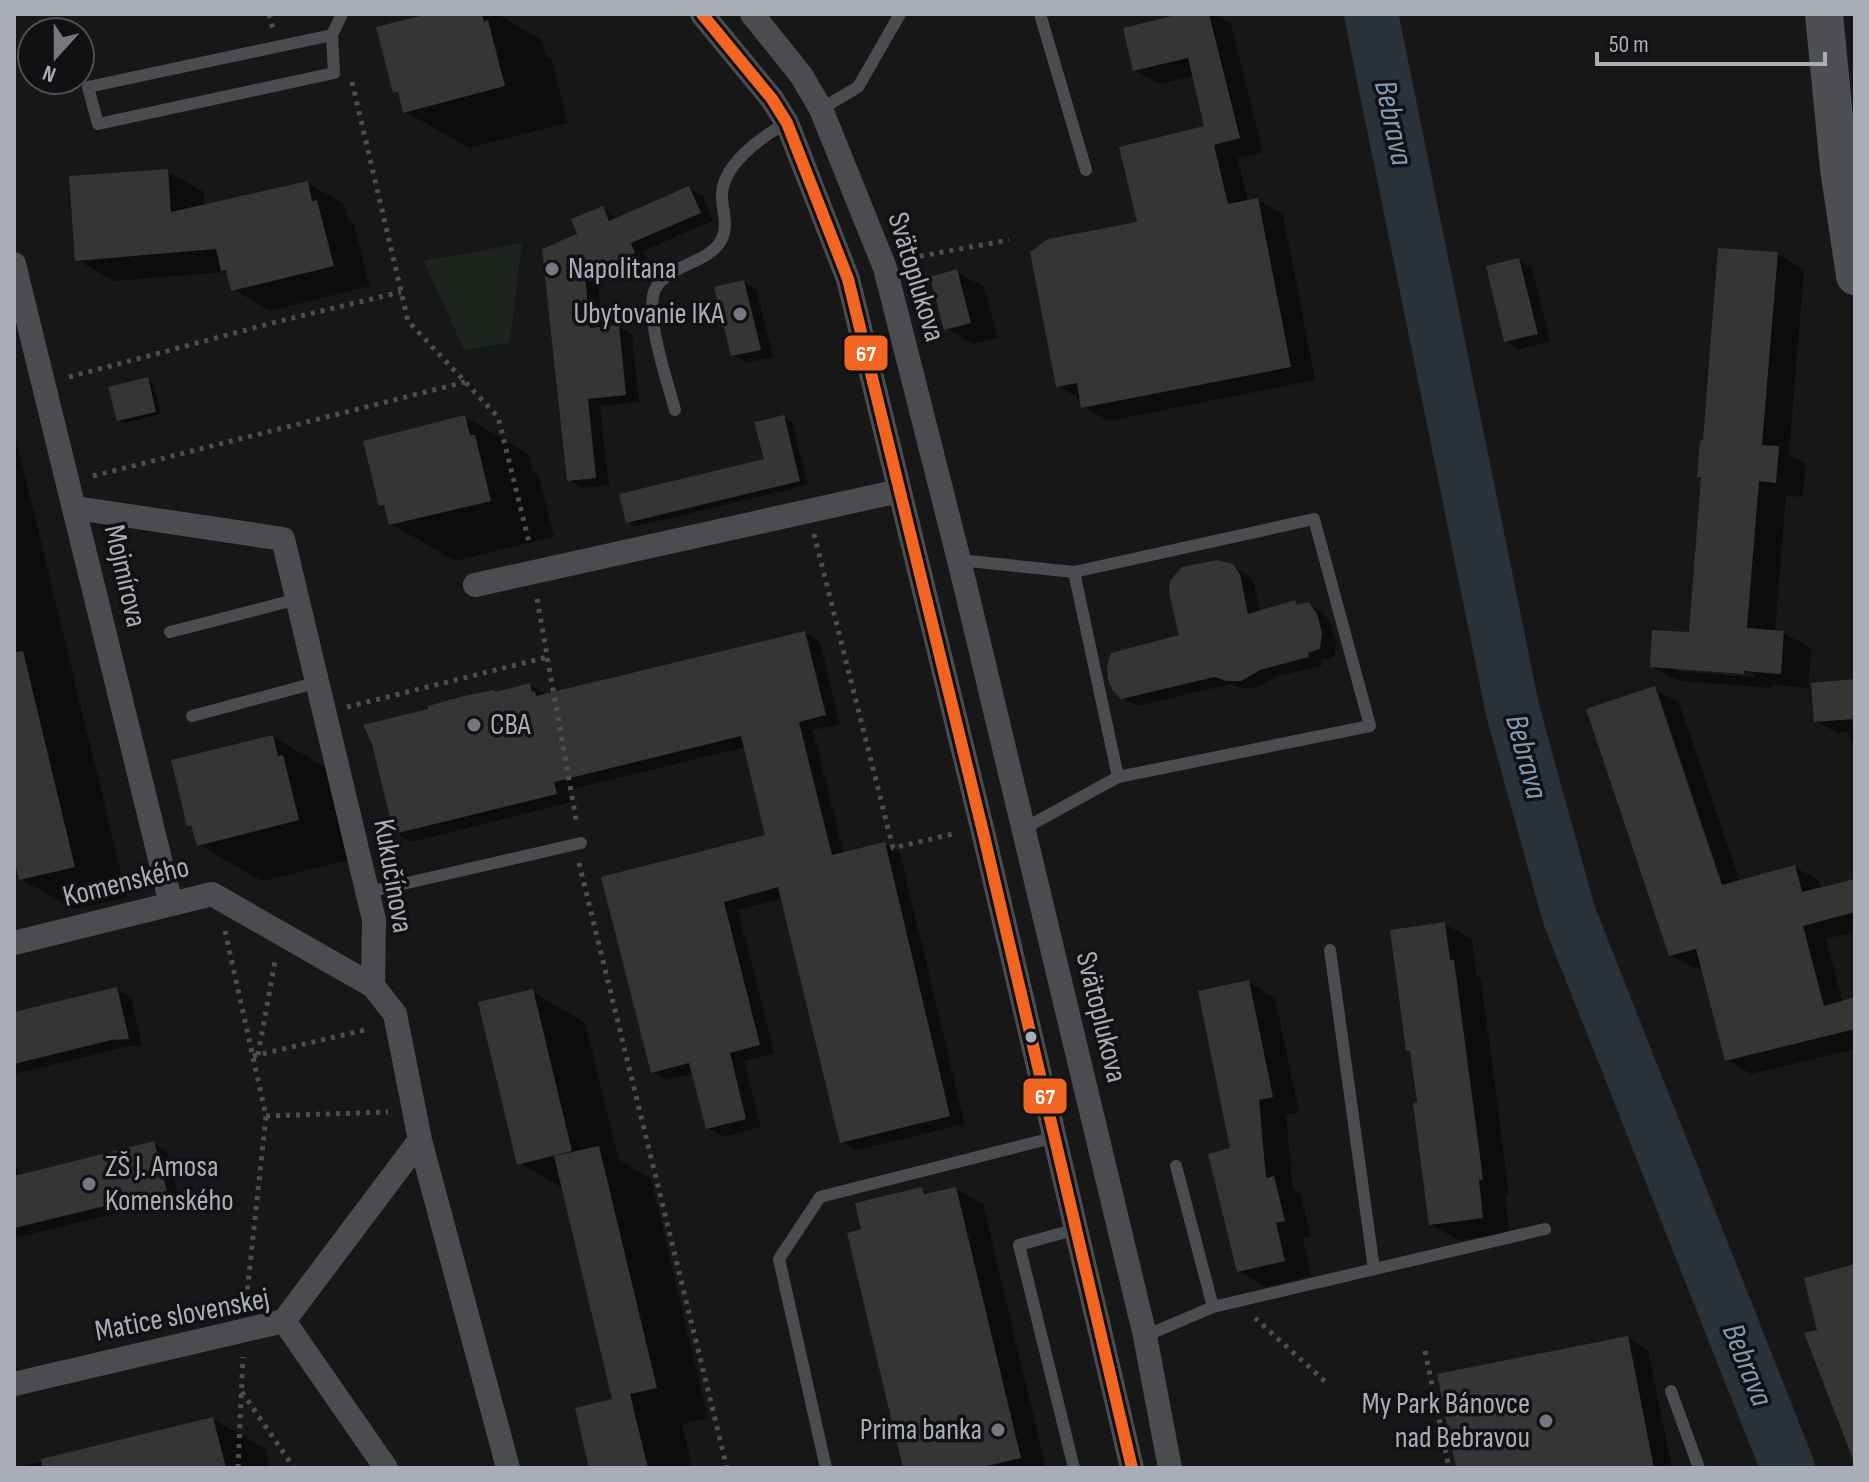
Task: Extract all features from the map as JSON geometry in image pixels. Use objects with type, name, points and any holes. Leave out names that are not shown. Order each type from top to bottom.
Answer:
[{"type":"main road","points":[[1824,14],[1839,168],[1855,276]]},
{"type":"street","points":[[702,14],[772,99],[787,123],[848,279],[1056,1137],[1132,1468]]},
{"type":"street","name":"Svätoplukova","points":[[752,14],[801,75],[821,109],[885,268],[962,572],[1145,1336],[1170,1468]]},
{"type":"street","name":"Mojmírova","points":[[14,264],[171,904]]},
{"type":"street","points":[[475,585],[899,491]]},
{"type":"street","name":"Kukučínova","points":[[76,508],[283,539],[327,712],[374,920],[373,986]]},
{"type":"street","points":[[925,591],[962,572]]},
{"type":"street","name":"Komenského","points":[[14,943],[212,894],[373,986]]},
{"type":"street","points":[[373,986],[395,1014],[420,1140],[508,1468]]},
{"type":"street","points":[[284,1321],[420,1140]]},
{"type":"street","name":"Matice slovenskej","points":[[14,1384],[284,1321],[386,1468]]},
{"type":"lane","points":[[332,35],[88,87],[98,124],[334,73],[332,35],[342,14]]},
{"type":"lane","points":[[821,109],[858,87],[900,14]]},
{"type":"lane","points":[[1040,14],[1086,170]]},
{"type":"lane","points":[[675,410],[655,332],[653,294],[666,276],[699,260],[720,243],[726,224],[721,194],[729,176],[741,156],[767,133],[787,123]]},
{"type":"lane","points":[[962,572],[1074,572],[1314,519],[1370,726],[1118,777],[1022,829]]},
{"type":"lane","points":[[1074,572],[1118,777]]},
{"type":"lane","points":[[170,632],[298,599]]},
{"type":"lane","points":[[192,716],[319,682]]},
{"type":"lane","points":[[368,892],[581,843]]},
{"type":"lane","points":[[1330,950],[1374,1269]]},
{"type":"lane","points":[[826,1468],[779,1259],[820,1197],[1056,1137]]},
{"type":"lane","points":[[1176,1166],[1213,1307]]},
{"type":"lane","points":[[1074,1468],[1019,1245],[1077,1229]]},
{"type":"lane","points":[[1145,1336],[1213,1307],[1545,1229]]},
{"type":"lane","points":[[1671,1391],[1699,1468]]},
{"type":"path","points":[[269,14],[276,40]]},
{"type":"path","points":[[332,35],[354,86],[408,321],[498,417],[537,571],[537,599],[581,843],[579,862],[727,1468]]},
{"type":"path","points":[[902,260],[1009,240]]},
{"type":"path","points":[[69,377],[401,292]]},
{"type":"path","points":[[69,482],[465,382]]},
{"type":"path","points":[[809,511],[893,848],[962,832]]},
{"type":"path","points":[[327,712],[548,657]]},
{"type":"path","points":[[222,920],[256,1056],[266,1116],[245,1329],[238,1468]]},
{"type":"path","points":[[256,1056],[276,952]]},
{"type":"path","points":[[256,1056],[369,1029]]},
{"type":"path","points":[[266,1116],[389,1112]]},
{"type":"path","points":[[1238,1301],[1328,1384]]},
{"type":"path","points":[[1425,1351],[1449,1468]]},
{"type":"path","points":[[242,1391],[294,1468]]},
{"type":"shaded area","points":[[522,243],[510,343],[464,350],[424,261]]},
{"type":"building","points":[[428,14],[482,14],[484,22],[488,20],[505,86],[403,113],[398,92],[393,93],[376,27]]},
{"type":"building","points":[[1180,14],[1209,14],[1240,138],[1214,145],[1228,204],[1258,198],[1291,367],[1081,408],[1077,383],[1056,387],[1030,252],[1048,239],[1137,222],[1119,147],[1204,126],[1188,58],[1133,71],[1123,28]]},
{"type":"building","points":[[168,169],[171,212],[308,181],[312,201],[317,200],[334,266],[231,291],[226,270],[221,271],[216,249],[75,261],[69,176]]},
{"type":"building","points":[[689,186],[701,213],[631,243],[635,253],[585,274],[590,328],[619,325],[626,395],[588,399],[596,478],[567,481],[542,249],[577,234],[571,219],[603,206],[609,221]]},
{"type":"building","points":[[1718,248],[1778,252],[1762,445],[1779,446],[1776,483],[1759,481],[1747,628],[1784,631],[1781,674],[1650,667],[1652,630],[1689,632],[1701,477],[1697,477],[1700,441],[1703,440]]},
{"type":"building","points":[[1519,258],[1538,334],[1504,342],[1486,266]]},
{"type":"building","points":[[957,269],[971,323],[944,330],[930,277]]},
{"type":"building","name":"Ubytovanie IKA","points":[[744,280],[761,350],[731,356],[714,287]]},
{"type":"building","points":[[148,377],[156,412],[117,421],[108,387]]},
{"type":"building","points":[[465,415],[470,435],[475,435],[491,501],[389,525],[384,505],[379,506],[363,441]]},
{"type":"building","points":[[784,415],[800,481],[626,523],[619,494],[764,459],[754,422]]},
{"type":"building","points":[[1217,560],[1233,564],[1240,574],[1248,614],[1295,600],[1297,605],[1309,602],[1317,614],[1322,632],[1320,649],[1308,653],[1309,657],[1260,670],[1241,681],[1215,677],[1121,699],[1108,680],[1107,666],[1111,653],[1179,635],[1169,593],[1170,581],[1182,567]]},
{"type":"building","points":[[805,631],[826,715],[799,722],[832,855],[885,842],[950,1116],[840,1143],[778,887],[724,902],[760,1045],[730,1053],[746,1119],[706,1129],[689,1063],[651,1073],[601,877],[765,835],[741,736],[554,782],[557,794],[394,834],[372,744],[363,725],[428,709],[428,706],[464,696],[530,683],[536,696]]},
{"type":"building","points":[[23,651],[75,867],[19,880],[14,858],[14,652]]},
{"type":"building","points":[[1855,679],[1855,719],[1814,722],[1811,683]]},
{"type":"building","points":[[1655,686],[1722,885],[1795,865],[1802,892],[1855,879],[1855,912],[1803,926],[1824,1006],[1855,997],[1855,1029],[1725,1061],[1696,949],[1669,956],[1586,709]]},
{"type":"building","points":[[273,735],[278,756],[283,755],[299,820],[197,846],[191,825],[187,826],[171,760]]},
{"type":"building","points":[[1445,922],[1450,960],[1454,960],[1477,1133],[1483,1180],[1479,1180],[1483,1218],[1429,1225],[1413,1104],[1417,1102],[1410,1051],[1406,1051],[1390,930]]},
{"type":"building","points":[[1249,980],[1273,1097],[1259,1100],[1266,1178],[1274,1176],[1285,1221],[1276,1223],[1285,1261],[1237,1272],[1208,1154],[1230,1148],[1198,991]]},
{"type":"building","points":[[117,987],[129,1039],[111,1040],[14,1064],[14,1012]]},
{"type":"building","points":[[533,989],[572,1151],[517,1165],[478,1002]]},
{"type":"building","name":"ZŠ J. Amosa Komenského","points":[[154,1141],[167,1191],[14,1228],[14,1176]]},
{"type":"building","points":[[599,1146],[657,1388],[630,1394],[648,1468],[589,1468],[575,1408],[612,1399],[554,1156]]},
{"type":"building","points":[[922,1187],[924,1194],[956,1187],[1021,1458],[978,1468],[903,1468],[847,1233],[861,1229],[855,1203]]},
{"type":"building","points":[[1855,1264],[1853,1459],[1804,1333],[1817,1330],[1804,1278]]},
{"type":"building","name":"My Park Bánovce nad Bebravou","points":[[1628,1336],[1654,1468],[1456,1468],[1437,1374]]},
{"type":"building","points":[[213,1417],[226,1468],[42,1468],[41,1459]]},
{"type":"waterway","name":"Bebrava","points":[[1371,14],[1513,712],[1569,915],[1788,1468]]},
{"type":"transit line","name":"67","points":[[702,14],[772,99],[787,123],[848,279],[984,836],[1132,1468]]},
{"type":"place","name":"Napolitana","points":[[552,269]]},
{"type":"place","name":"Ubytovanie IKA","points":[[740,314]]},
{"type":"place","name":"CBA","points":[[474,725]]},
{"type":"place","name":"ZŠ J. Amosa Komenského","points":[[89,1184]]},
{"type":"place","name":"My Park Bánovce nad Bebravou","points":[[1546,1421]]},
{"type":"place","name":"Prima banka","points":[[998,1430]]}]
